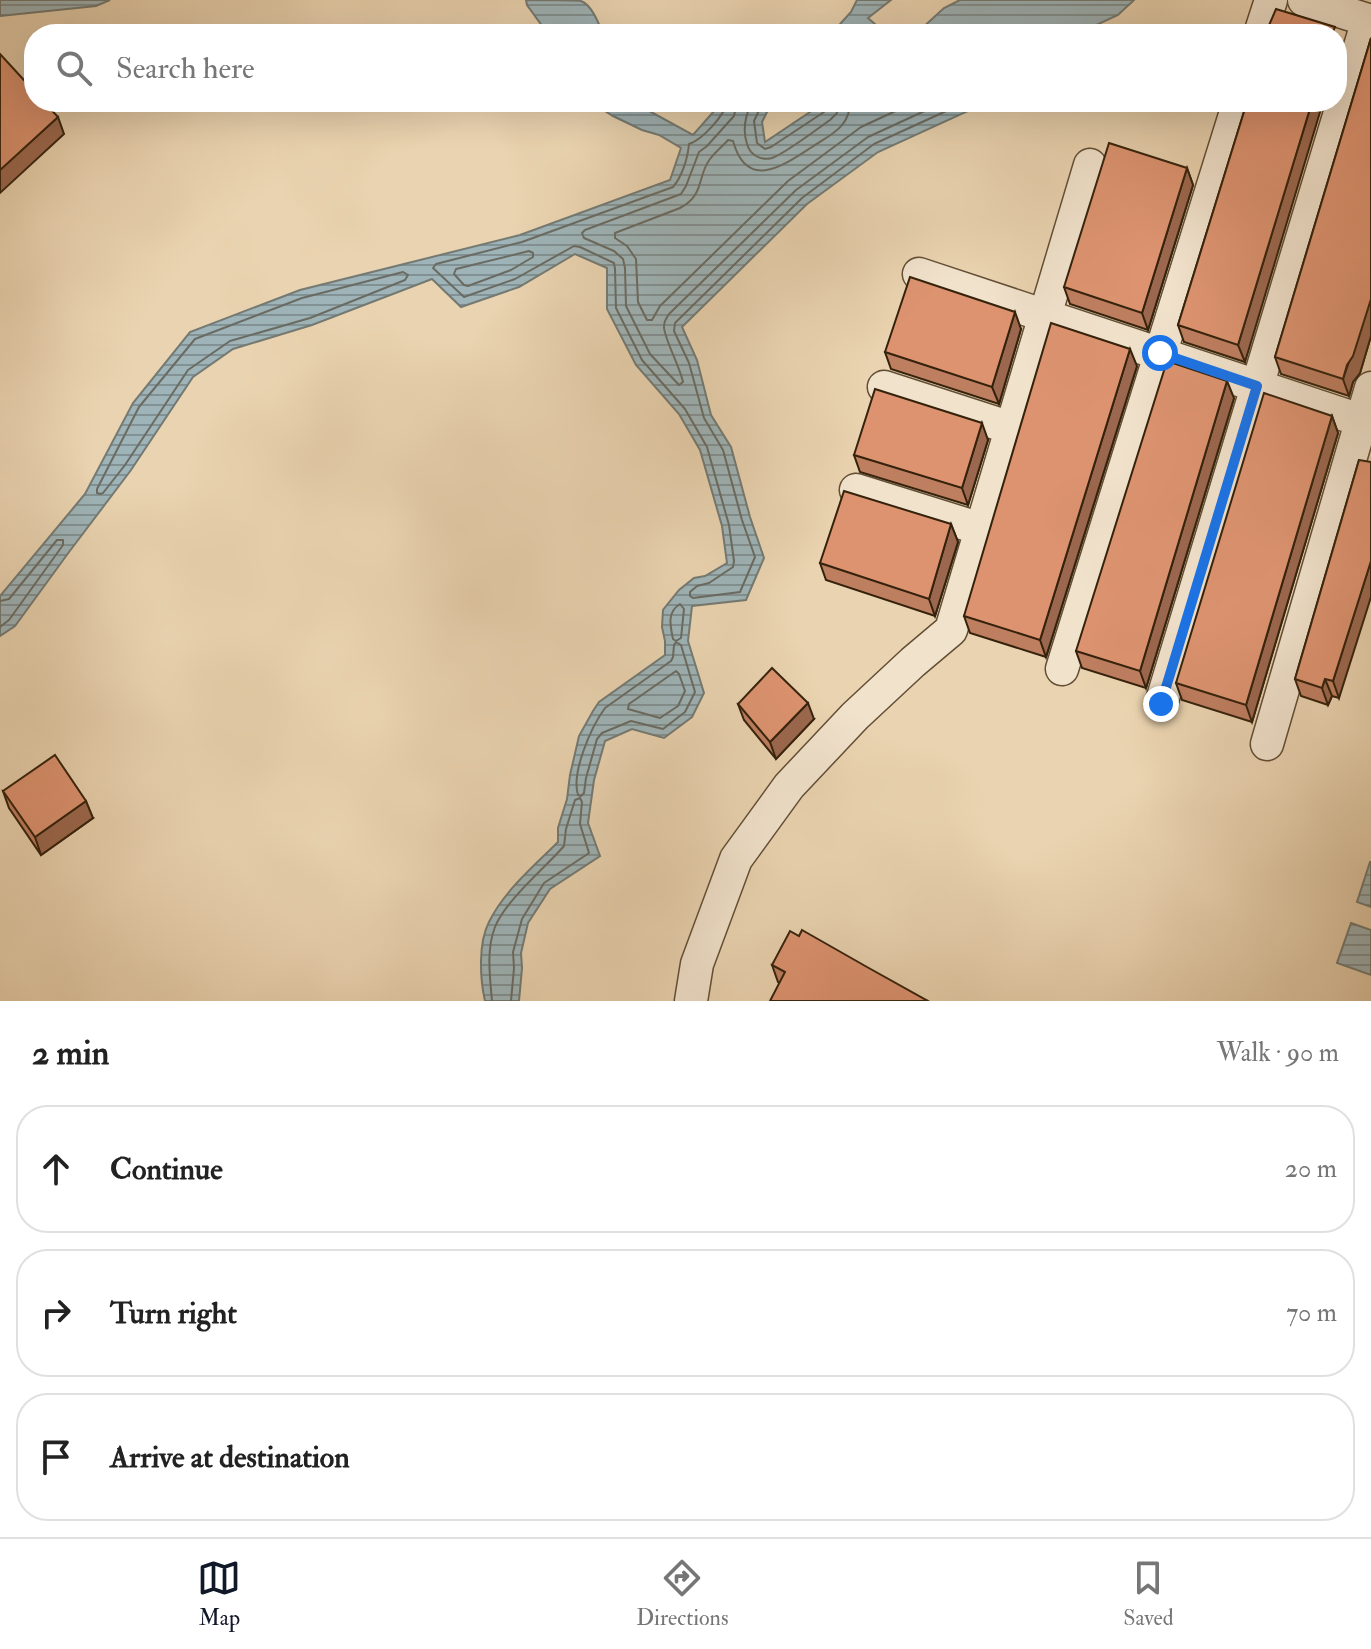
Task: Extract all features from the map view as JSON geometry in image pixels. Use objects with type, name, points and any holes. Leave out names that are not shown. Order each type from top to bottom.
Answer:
[{"type":"street","points":[[1263,24],[1271,0]]},
{"type":"street","points":[[1304,0],[1370,20],[1347,94]]},
{"type":"street","points":[[1062,669],[1236,112]]},
{"type":"street","points":[[1161,704],[1342,112]]},
{"type":"street","points":[[691,1001],[697,964],[736,859],[789,786],[826,746],[878,694],[951,630],[1090,165]]},
{"type":"street","points":[[919,274],[1257,386],[1362,435]]},
{"type":"street","points":[[884,387],[1011,428]]},
{"type":"street","points":[[1267,744],[1362,435],[1371,388]]},
{"type":"street","points":[[856,490],[981,529]]},
{"type":"water","points":[[0,0],[110,0],[96,6],[0,16]]},
{"type":"water","points":[[526,0],[581,1],[592,11],[599,24],[541,24]]},
{"type":"water","points":[[857,0],[891,0],[868,18],[875,24],[840,24]]},
{"type":"water","points":[[960,0],[1134,0],[1118,15],[1099,24],[927,24],[944,8]]},
{"type":"water","points":[[607,112],[651,112],[693,135],[713,112],[767,112],[762,122],[765,142],[810,112],[966,112],[878,152],[807,204],[682,327],[697,360],[711,415],[731,447],[764,558],[746,600],[692,606],[688,641],[704,693],[692,717],[664,738],[632,729],[605,741],[594,780],[588,823],[600,856],[550,889],[528,923],[521,953],[519,1001],[485,1001],[481,961],[485,931],[511,889],[558,842],[558,828],[579,736],[599,702],[665,655],[663,610],[679,590],[694,578],[705,576],[727,563],[722,526],[700,450],[679,414],[636,365],[607,309],[607,268],[575,254],[519,287],[461,307],[432,279],[312,325],[233,349],[193,377],[131,470],[15,626],[0,636],[0,596],[85,494],[133,403],[190,332],[300,290],[520,235],[670,180],[681,148]]},
{"type":"water","points":[[1371,862],[1371,907],[1357,902]]},
{"type":"water","points":[[1351,923],[1371,930],[1371,975],[1337,963]]},
{"type":"building","points":[[1276,9],[1325,24],[1270,24]]},
{"type":"building","points":[[1371,38],[1371,299],[1343,379],[1275,357]]},
{"type":"building","points":[[0,54],[24,80],[24,112],[53,112],[58,117],[0,170]]},
{"type":"building","points":[[1244,112],[1309,112],[1238,345],[1178,325]]},
{"type":"building","points":[[1109,143],[1187,168],[1142,313],[1064,287]]},
{"type":"building","points":[[910,277],[1015,312],[992,387],[885,352]]},
{"type":"building","points":[[1051,323],[1130,349],[1040,640],[964,616]]},
{"type":"building","points":[[1167,361],[1227,381],[1140,671],[1076,651]]},
{"type":"building","points":[[875,389],[982,423],[962,488],[854,455]]},
{"type":"building","points":[[1264,393],[1332,416],[1246,705],[1176,683]]},
{"type":"building","points":[[1359,460],[1371,462],[1371,561],[1333,681],[1325,679],[1322,688],[1295,679]]},
{"type":"building","points":[[844,491],[951,524],[929,599],[820,563]]},
{"type":"building","points":[[772,668],[808,703],[770,742],[738,704]]},
{"type":"building","points":[[55,755],[86,801],[35,837],[3,791]]},
{"type":"building","points":[[802,930],[928,1001],[770,1001],[785,972],[772,965],[790,931],[799,936]]},
{"type":"route","points":[[1160,353],[1257,386],[1161,704]]}]
